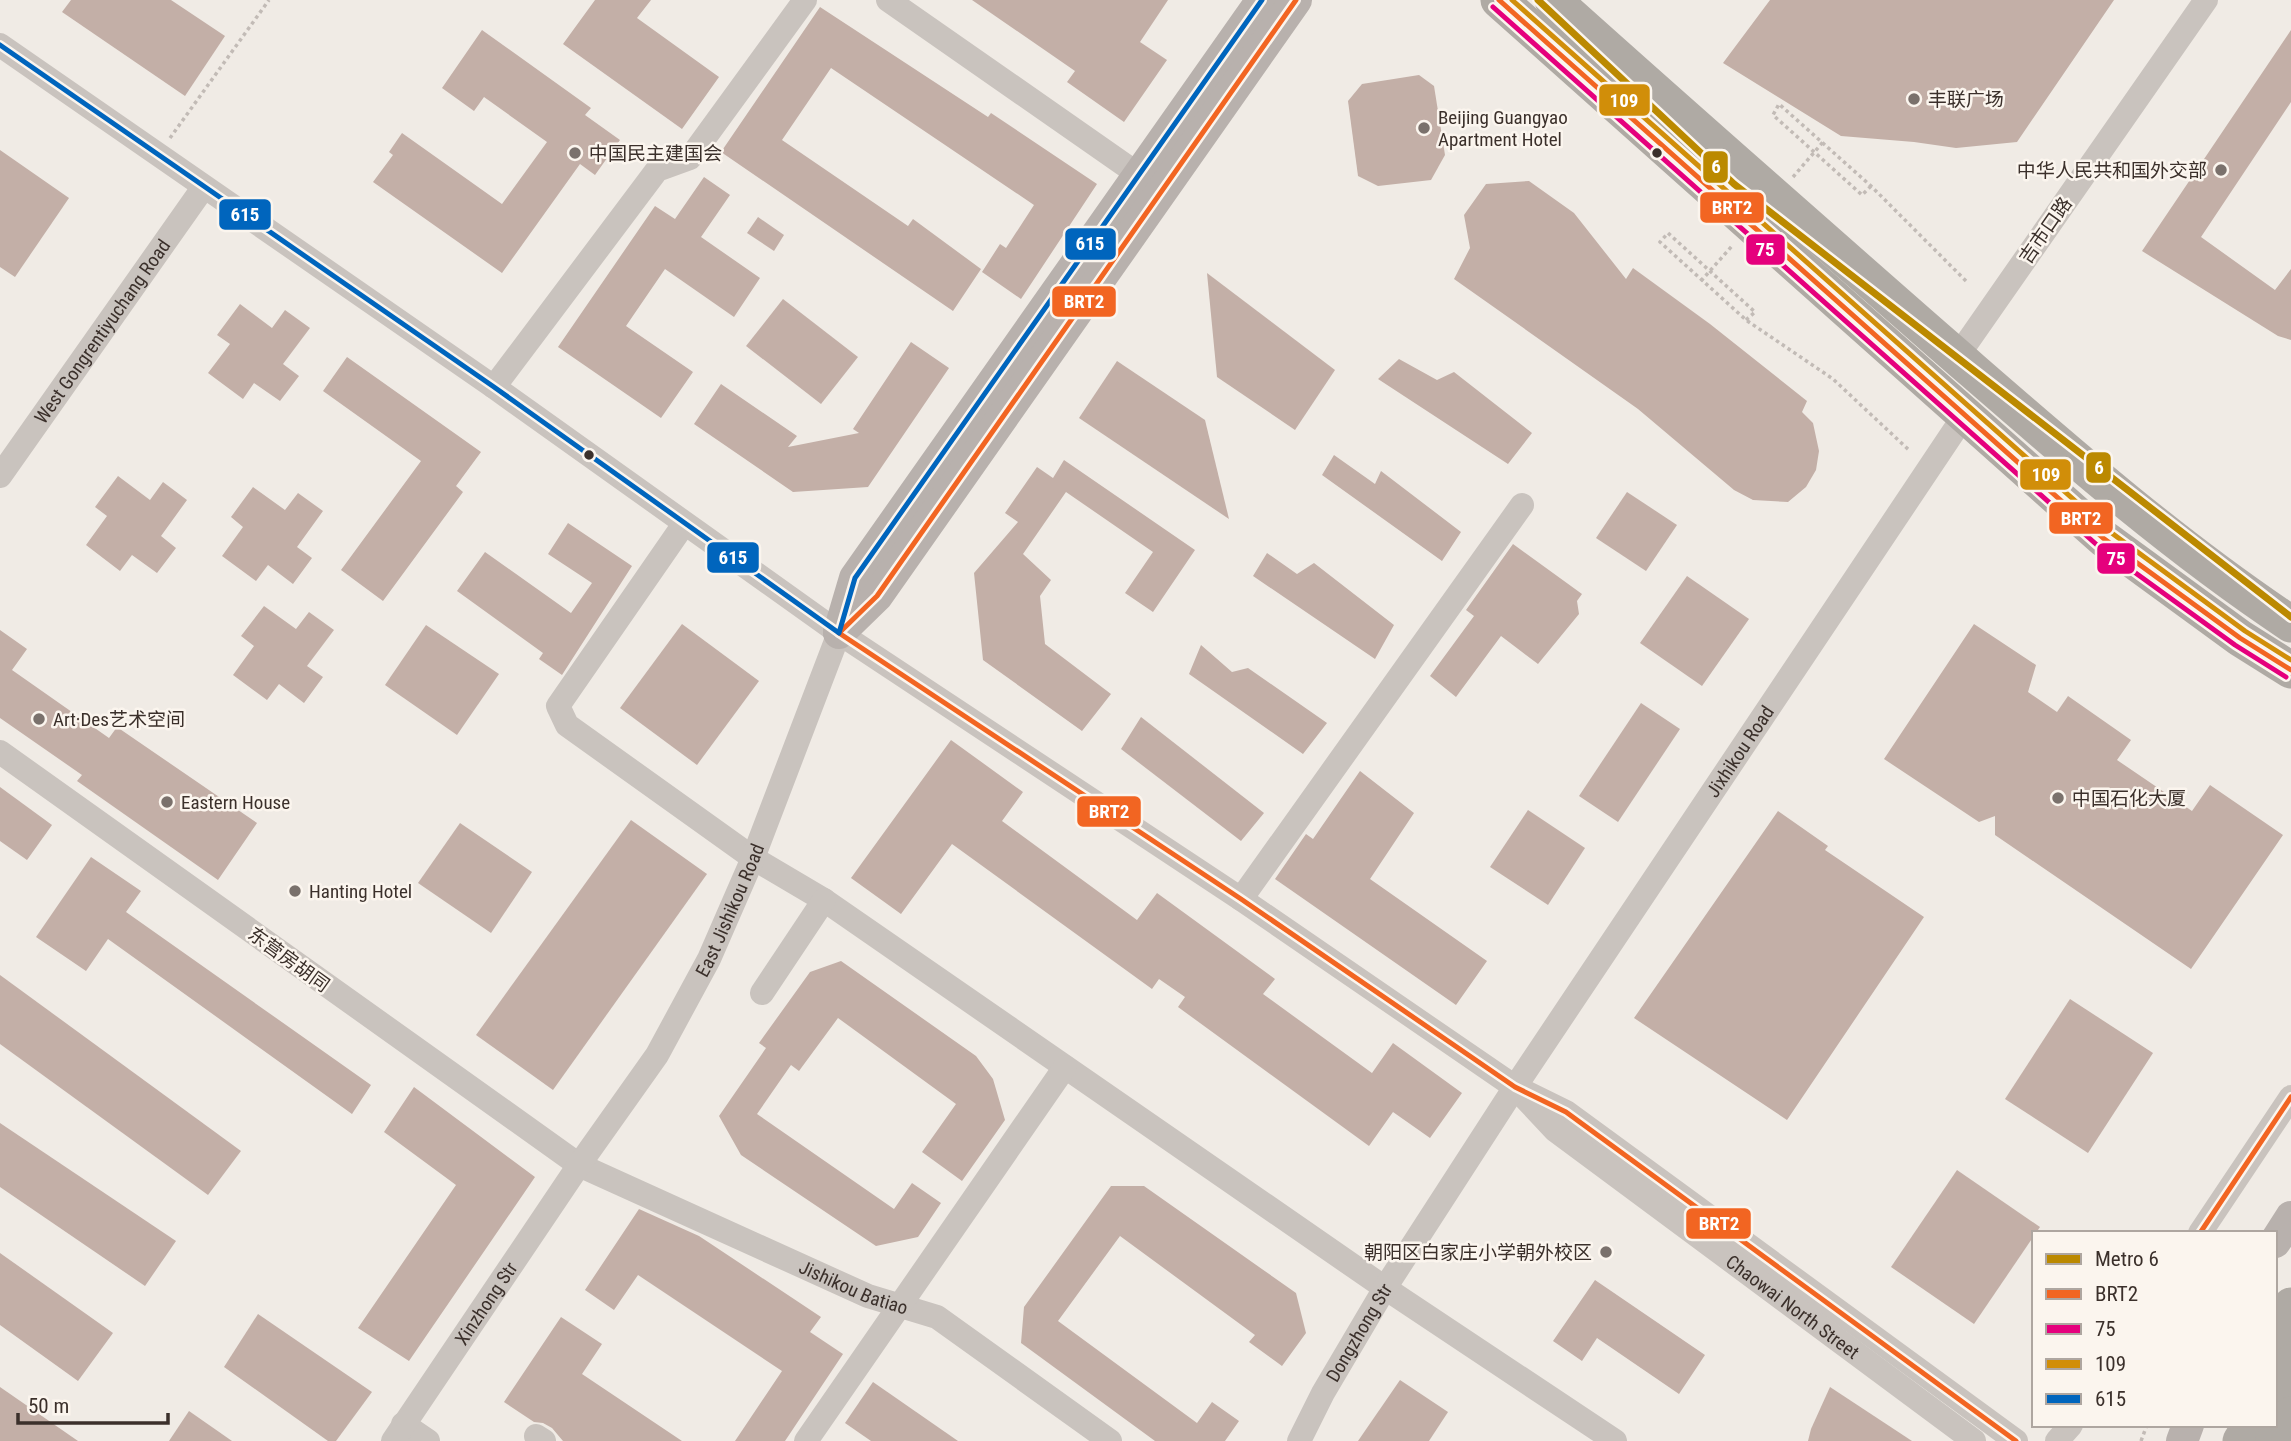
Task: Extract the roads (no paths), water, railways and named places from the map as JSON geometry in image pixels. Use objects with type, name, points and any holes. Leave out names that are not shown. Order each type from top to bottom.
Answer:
[{"type":"highway","points":[[1499,0],[2103,538],[2240,638],[2291,670]]},
{"type":"highway","points":[[1553,0],[1724,154],[2125,502],[2291,624]]},
{"type":"highway","points":[[2277,1335],[2291,1306]]},
{"type":"highway","points":[[2277,1384],[2291,1363]]},
{"type":"highway","points":[[2274,1441],[2291,1415]]},
{"type":"main road","points":[[839,633],[855,578],[1262,0]]},
{"type":"main road","points":[[839,633],[877,596],[1296,0]]},
{"type":"main road","points":[[2277,1239],[2291,1217]]},
{"type":"street","points":[[494,387],[657,170],[690,158],[805,0]]},
{"type":"street","points":[[888,0],[1139,175]]},
{"type":"street","name":"吉市口路","points":[[1957,357],[2206,0]]},
{"type":"street","name":"Chaowai North Street","points":[[0,45],[494,387],[839,633],[1241,899],[1515,1087],[1566,1112],[2016,1441]]},
{"type":"street","name":"West Gongrentiyuchang Road","points":[[0,476],[203,187]]},
{"type":"street","name":"Jixhikou Road","points":[[1515,1087],[1964,416]]},
{"type":"street","points":[[1241,899],[1522,505]]},
{"type":"street","points":[[684,524],[558,706],[567,725],[752,858],[824,900],[1385,1288],[1615,1441]]},
{"type":"street","name":"East Jishikou Road","points":[[579,1165],[657,1055],[709,959],[752,858],[839,633]]},
{"type":"street","name":"东营房胡同","points":[[0,752],[579,1165]]},
{"type":"street","points":[[762,993],[824,900]]},
{"type":"street","points":[[806,1441],[1065,1066]]},
{"type":"street","name":"Chaowai North Street","points":[[1515,1087],[1555,1129],[1974,1441]]},
{"type":"street","name":"Dongzhong Str","points":[[1299,1441],[1323,1393],[1385,1288],[1515,1087]]},
{"type":"street","points":[[2201,1231],[2291,1097]]},
{"type":"street","name":"Jishikou Batiao","points":[[579,1165],[868,1296],[937,1317],[1110,1441]]},
{"type":"street","name":"Xinzhong Str","points":[[398,1432],[579,1165]]},
{"type":"street","points":[[2277,1324],[2291,1306]]},
{"type":"street","points":[[2057,1441],[2069,1427]]},
{"type":"street","points":[[398,1432],[428,1441]]},
{"type":"metro line","name":"6","points":[[1538,0],[1734,184],[2291,617]]},
{"type":"place","name":"丰联广场","points":[[1914,99]]},
{"type":"place","name":"Beijing Guangyao Apartment Hotel","points":[[1424,128]]},
{"type":"place","name":"中国民主建国会","points":[[575,153]]},
{"type":"place","name":"中华人民共和国外交部","points":[[2221,170]]},
{"type":"place","name":"Art·Des艺术空间","points":[[39,719]]},
{"type":"place","name":"中国石化大厦","points":[[2058,798]]},
{"type":"place","name":"Eastern House","points":[[167,802]]},
{"type":"place","name":"Hanting Hotel","points":[[295,891]]},
{"type":"place","name":"朝阳区白家庄小学朝外校区","points":[[1606,1252]]}]
